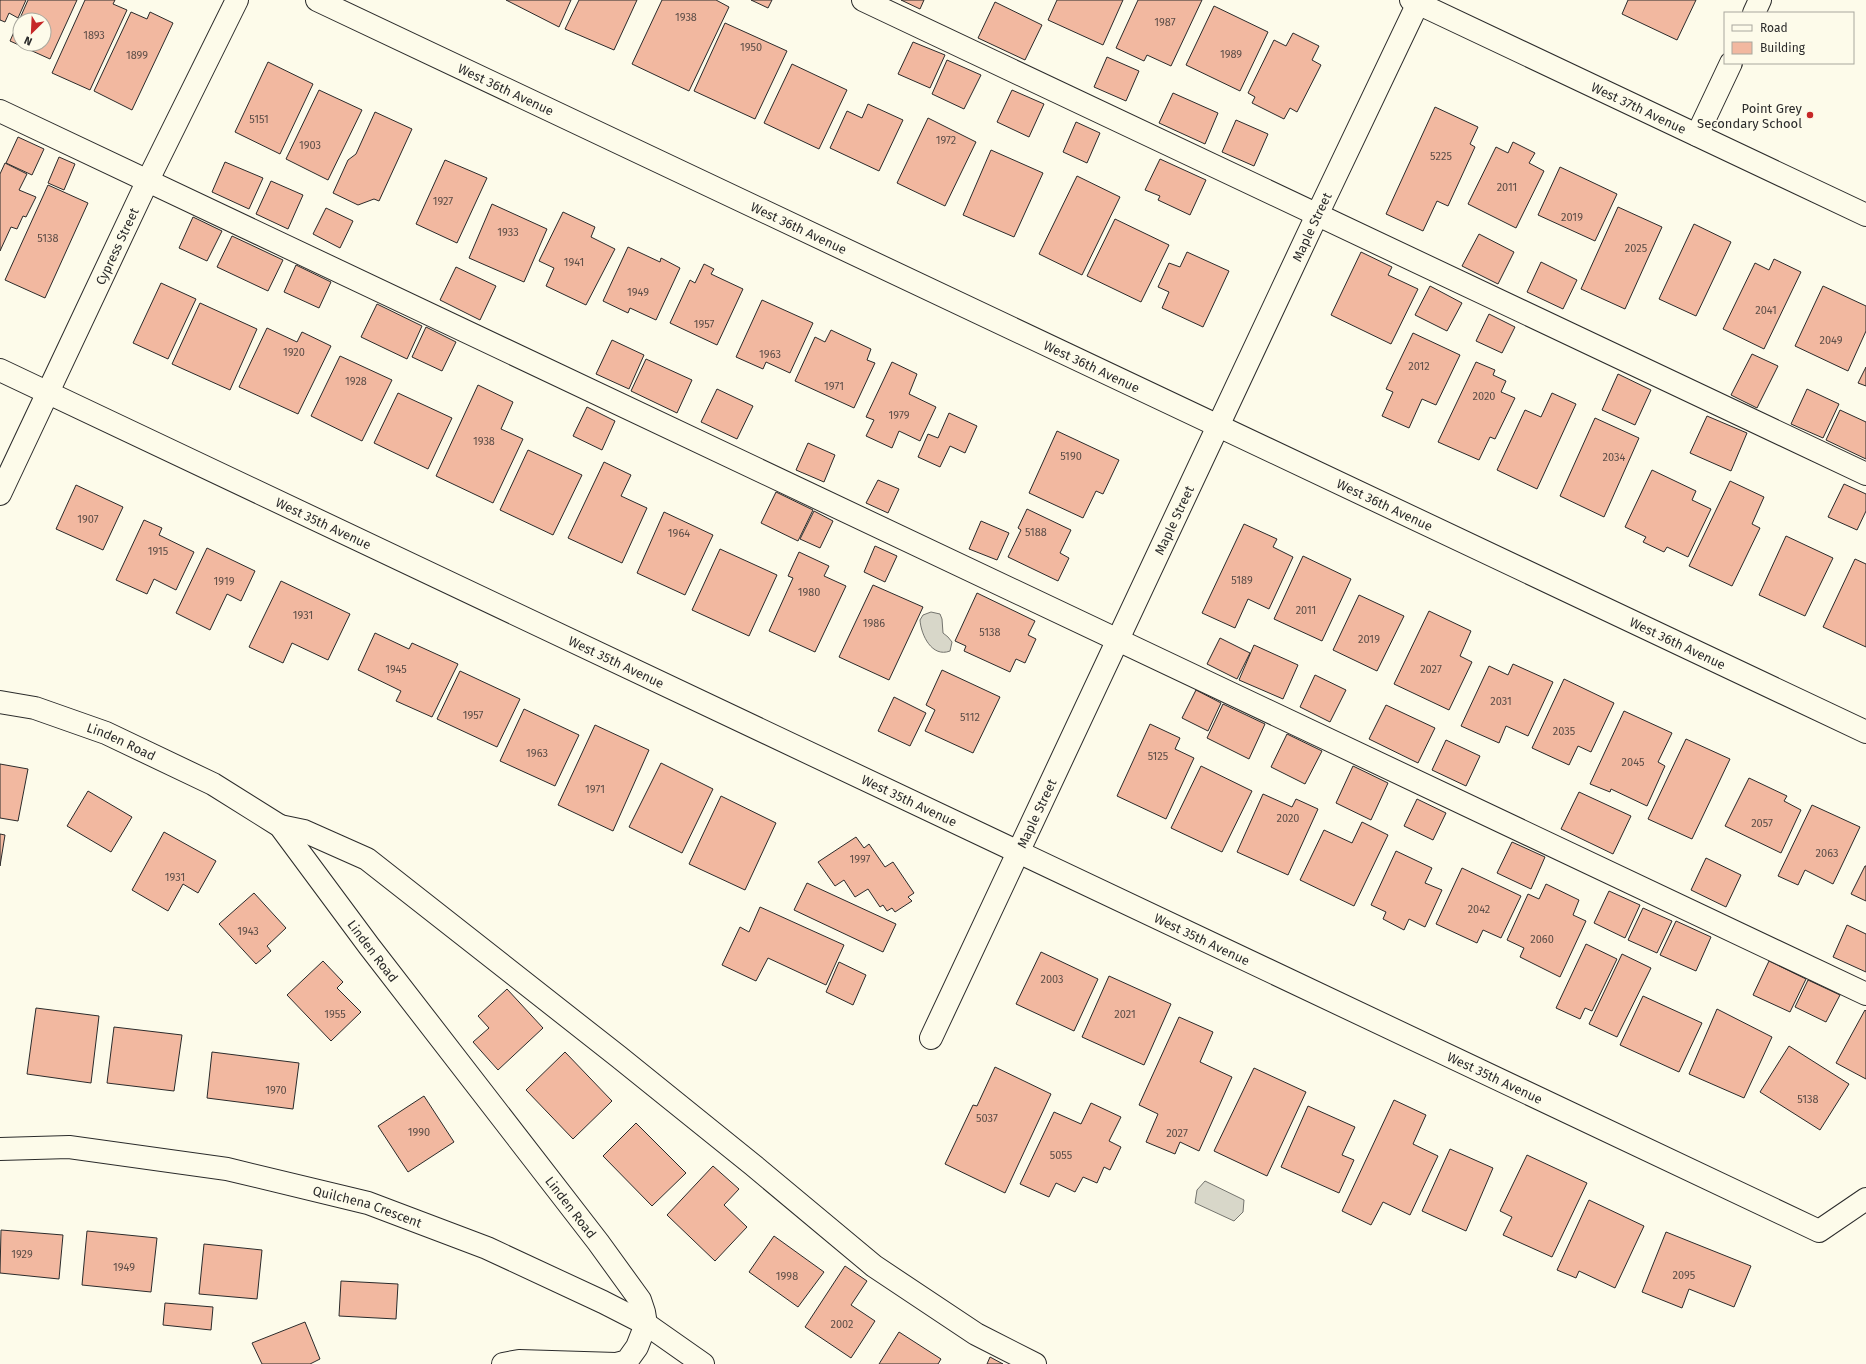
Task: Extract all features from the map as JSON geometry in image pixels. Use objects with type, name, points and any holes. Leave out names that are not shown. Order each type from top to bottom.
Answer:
[{"type":"street","name":"Cypress Street","points":[[0,494],[148,180],[237,0]]},
{"type":"street","name":"West 36th Avenue","points":[[317,0],[1866,732]]},
{"type":"street","points":[[863,0],[1866,474]]},
{"type":"street","points":[[1754,12],[1760,0]]},
{"type":"street","name":"Maple Street","points":[[931,1038],[1218,427],[1415,2]]},
{"type":"street","name":"West 37th Avenue","points":[[1415,2],[1866,215]]},
{"type":"street","points":[[1697,135],[1731,64]]},
{"type":"street","points":[[0,111],[1866,994]]},
{"type":"street","name":"West 35th Avenue","points":[[0,370],[1019,851],[1819,1231],[1866,1199]]},
{"type":"street","name":"Linden Road","points":[[0,702],[35,708],[106,734],[213,784],[280,826],[369,946],[598,1242],[640,1300],[646,1324]]},
{"type":"street","points":[[280,826],[304,831],[367,859],[619,1057],[753,1165],[874,1266],[976,1334],[1035,1364]]},
{"type":"street","name":"Quilchena Crescent","points":[[0,1149],[69,1147],[227,1169],[368,1203],[488,1248],[646,1324],[703,1364]]},
{"type":"street","points":[[503,1364],[519,1361],[616,1364],[627,1360],[634,1354],[646,1324]]},
{"type":"shaded area","points":[[931,612],[940,614],[943,633],[952,642],[950,651],[938,651],[929,644],[925,638],[920,620],[923,615]]},
{"type":"shaded area","points":[[1205,1181],[1244,1200],[1243,1212],[1234,1221],[1195,1203],[1197,1190]]},
{"type":"building","points":[[0,0],[26,0],[21,12],[12,12],[12,15],[9,13],[5,22],[0,20]]},
{"type":"building","points":[[28,0],[77,0],[50,59],[34,52],[52,52],[52,12],[23,12]]},
{"type":"building","points":[[85,0],[115,0],[113,4],[127,10],[90,90],[52,73]]},
{"type":"building","points":[[506,0],[571,0],[559,27]]},
{"type":"building","points":[[579,0],[637,0],[614,50],[565,29]]},
{"type":"building","points":[[662,0],[716,0],[729,7],[689,91],[632,64]]},
{"type":"building","points":[[751,0],[772,0],[768,8]]},
{"type":"building","points":[[901,0],[924,0],[920,9]]},
{"type":"building","points":[[1057,0],[1123,0],[1103,45],[1048,20]]},
{"type":"building","points":[[1138,0],[1202,0],[1171,66],[1147,55],[1144,61],[1116,48]]},
{"type":"building","points":[[1628,0],[1696,0],[1677,40],[1622,14]]},
{"type":"building","points":[[995,2],[1042,25],[1025,60],[978,38]]},
{"type":"building","points":[[1214,6],[1268,32],[1240,91],[1186,65]]},
{"type":"building","points":[[131,12],[147,19],[150,12],[173,23],[132,110],[94,91]]},
{"type":"building","points":[[725,23],[787,51],[755,119],[694,91]]},
{"type":"building","points":[[1293,33],[1319,46],[1312,60],[1321,65],[1297,112],[1290,108],[1284,119],[1252,103],[1255,97],[1248,93],[1274,40],[1286,46]]},
{"type":"building","points":[[913,42],[945,55],[930,88],[898,74]]},
{"type":"building","points":[[1107,57],[1139,71],[1126,101],[1094,87]]},
{"type":"building","points":[[947,60],[981,75],[964,109],[932,94]]},
{"type":"building","points":[[268,62],[313,84],[280,154],[235,132]]},
{"type":"building","points":[[792,64],[847,90],[819,149],[764,123]]},
{"type":"building","points":[[319,90],[362,110],[328,180],[286,159]]},
{"type":"building","points":[[1012,90],[1044,104],[1029,137],[997,122]]},
{"type":"building","points":[[1173,93],[1218,113],[1205,144],[1159,123]]},
{"type":"building","points":[[868,104],[903,120],[879,171],[830,148],[847,111],[862,118]]},
{"type":"building","points":[[1435,107],[1478,127],[1470,144],[1475,147],[1448,206],[1437,201],[1423,231],[1386,214]]},
{"type":"building","points":[[375,112],[412,129],[379,201],[374,199],[358,205],[333,193],[348,160],[356,154]]},
{"type":"building","points":[[928,118],[976,142],[945,206],[897,183]]},
{"type":"building","points":[[1236,120],[1268,134],[1254,166],[1222,152]]},
{"type":"building","points":[[1076,122],[1100,133],[1087,163],[1063,152]]},
{"type":"building","points":[[18,137],[44,149],[32,175],[6,163]]},
{"type":"building","points":[[1513,142],[1535,153],[1529,163],[1544,171],[1516,228],[1468,204],[1496,147],[1508,153]]},
{"type":"building","points":[[991,150],[1043,173],[1014,237],[963,215]]},
{"type":"building","points":[[59,157],[75,164],[64,190],[48,183]]},
{"type":"building","points":[[1160,159],[1206,180],[1190,215],[1158,200],[1160,196],[1145,190]]},
{"type":"building","points":[[445,160],[487,178],[457,243],[416,224]]},
{"type":"building","points":[[225,162],[263,178],[249,209],[212,192]]},
{"type":"building","points":[[5,163],[27,174],[19,190],[36,197],[26,217],[23,216],[17,229],[11,227],[0,251],[0,174]]},
{"type":"building","points":[[1560,167],[1617,194],[1595,241],[1538,215]]},
{"type":"building","points":[[1077,176],[1120,197],[1082,275],[1039,254]]},
{"type":"building","points":[[271,181],[303,195],[288,229],[256,214]]},
{"type":"building","points":[[48,185],[88,203],[45,298],[5,280]]},
{"type":"building","points":[[492,204],[547,229],[524,282],[469,258]]},
{"type":"building","points":[[1618,207],[1662,227],[1625,309],[1581,289]]},
{"type":"building","points":[[326,208],[353,221],[340,248],[313,234]]},
{"type":"building","points":[[563,212],[595,227],[591,237],[615,249],[586,305],[546,286],[554,268],[539,261]]},
{"type":"building","points":[[193,217],[222,231],[207,261],[179,248]]},
{"type":"building","points":[[1115,219],[1169,245],[1141,302],[1087,276]]},
{"type":"building","points":[[1694,224],[1731,242],[1696,316],[1659,299]]},
{"type":"building","points":[[1479,234],[1514,252],[1498,284],[1462,266]]},
{"type":"building","points":[[232,236],[283,260],[268,291],[217,267]]},
{"type":"building","points":[[628,247],[660,262],[661,258],[680,268],[656,320],[630,308],[628,313],[603,301]]},
{"type":"building","points":[[1187,252],[1229,271],[1203,327],[1162,308],[1169,292],[1158,287],[1169,263],[1180,267]]},
{"type":"building","points":[[1361,252],[1392,267],[1388,275],[1418,289],[1391,344],[1331,315]]},
{"type":"building","points":[[1774,259],[1801,272],[1764,349],[1723,329],[1755,263],[1769,270]]},
{"type":"building","points":[[1541,262],[1577,280],[1563,309],[1527,292]]},
{"type":"building","points":[[704,264],[714,269],[711,274],[743,289],[717,345],[670,323],[690,280],[695,283]]},
{"type":"building","points":[[296,265],[331,282],[319,308],[284,292]]},
{"type":"building","points":[[456,267],[496,286],[480,320],[440,300]]},
{"type":"building","points":[[161,283],[196,299],[168,359],[133,343]]},
{"type":"building","points":[[1430,286],[1462,303],[1447,331],[1415,315]]},
{"type":"building","points":[[1823,286],[1866,306],[1866,331],[1848,371],[1795,346]]},
{"type":"building","points":[[762,300],[813,323],[790,373],[766,362],[763,369],[736,357]]},
{"type":"building","points":[[200,303],[257,329],[230,390],[172,364]]},
{"type":"building","points":[[377,304],[422,326],[407,359],[361,337]]},
{"type":"building","points":[[1489,314],[1515,327],[1502,353],[1476,341]]},
{"type":"building","points":[[426,327],[456,342],[442,371],[412,357]]},
{"type":"building","points":[[267,328],[297,342],[302,332],[331,346],[298,414],[239,387]]},
{"type":"building","points":[[831,330],[871,349],[867,360],[875,363],[854,408],[795,381],[815,337],[825,342]]},
{"type":"building","points":[[1413,333],[1460,355],[1436,405],[1422,399],[1409,428],[1382,416],[1393,392],[1386,389]]},
{"type":"building","points":[[612,340],[644,355],[629,389],[596,374]]},
{"type":"building","points":[[1752,354],[1778,366],[1757,408],[1731,395]]},
{"type":"building","points":[[340,356],[392,380],[362,441],[311,416]]},
{"type":"building","points":[[646,359],[692,380],[677,413],[631,391]]},
{"type":"building","points":[[892,362],[917,374],[909,394],[936,407],[920,441],[899,431],[892,448],[866,436],[874,420],[866,417]]},
{"type":"building","points":[[1476,362],[1495,370],[1493,375],[1506,381],[1501,392],[1515,398],[1495,439],[1490,437],[1479,460],[1438,442]]},
{"type":"building","points":[[1866,367],[1866,386],[1858,383]]},
{"type":"building","points":[[1618,374],[1651,390],[1635,425],[1602,410]]},
{"type":"building","points":[[478,385],[513,402],[501,429],[523,439],[493,503],[436,476]]},
{"type":"building","points":[[717,389],[753,406],[737,439],[701,422]]},
{"type":"building","points":[[1807,389],[1839,404],[1823,438],[1791,424]]},
{"type":"building","points":[[398,393],[452,418],[428,469],[374,443]]},
{"type":"building","points":[[1552,393],[1576,404],[1537,489],[1497,470],[1525,410],[1541,417]]},
{"type":"building","points":[[587,407],[615,421],[602,450],[573,436]]},
{"type":"building","points":[[1840,410],[1866,422],[1866,459],[1826,440]]},
{"type":"building","points":[[949,413],[977,426],[965,453],[950,446],[940,467],[918,457],[928,434],[938,438]]},
{"type":"building","points":[[1707,416],[1747,433],[1731,471],[1690,453]]},
{"type":"building","points":[[1595,418],[1639,438],[1604,517],[1560,496]]},
{"type":"building","points":[[1057,431],[1119,460],[1103,494],[1096,491],[1083,518],[1029,493]]},
{"type":"building","points":[[808,443],[835,455],[824,482],[796,470]]},
{"type":"building","points":[[528,450],[582,475],[553,535],[500,510]]},
{"type":"building","points":[[604,462],[631,475],[621,496],[647,508],[622,563],[568,538]]},
{"type":"building","points":[[1652,470],[1696,491],[1692,500],[1711,509],[1688,557],[1667,547],[1664,552],[1643,542],[1646,537],[1625,527]]},
{"type":"building","points":[[878,480],[899,489],[888,513],[866,503]]},
{"type":"building","points":[[1730,481],[1764,497],[1752,524],[1760,528],[1732,586],[1689,566]]},
{"type":"building","points":[[1844,484],[1866,494],[1866,511],[1857,530],[1828,517]]},
{"type":"building","points":[[76,485],[123,507],[103,550],[56,529]]},
{"type":"building","points":[[776,492],[813,510],[798,541],[761,523]]},
{"type":"building","points":[[1027,509],[1071,530],[1060,553],[1069,558],[1058,581],[1008,557],[1021,530],[1018,528]]},
{"type":"building","points":[[814,511],[833,521],[820,548],[800,539]]},
{"type":"building","points":[[664,512],[713,535],[685,595],[637,573]]},
{"type":"building","points":[[144,520],[162,528],[159,535],[194,552],[176,590],[154,579],[147,594],[116,580]]},
{"type":"building","points":[[981,521],[1009,533],[997,560],[969,549]]},
{"type":"building","points":[[1244,524],[1277,539],[1273,547],[1293,557],[1269,609],[1248,599],[1235,628],[1202,613]]},
{"type":"building","points":[[1786,536],[1833,558],[1805,616],[1759,595]]},
{"type":"building","points":[[875,546],[897,556],[885,582],[864,572]]},
{"type":"building","points":[[207,548],[255,571],[241,601],[227,594],[210,630],[176,613]]},
{"type":"building","points":[[720,549],[777,575],[749,636],[692,610]]},
{"type":"building","points":[[799,552],[829,566],[824,576],[846,586],[815,652],[769,631],[793,578],[788,576]]},
{"type":"building","points":[[1303,556],[1351,579],[1322,641],[1274,619]]},
{"type":"building","points":[[1855,559],[1866,564],[1866,647],[1823,627]]},
{"type":"building","points":[[281,581],[350,614],[328,660],[292,643],[283,663],[249,647]]},
{"type":"building","points":[[873,585],[923,607],[889,680],[839,657]]},
{"type":"building","points":[[977,593],[1035,621],[1028,635],[1036,639],[1025,663],[1016,659],[1010,672],[964,651],[966,646],[955,641]]},
{"type":"building","points":[[1359,595],[1404,616],[1377,671],[1333,650]]},
{"type":"building","points":[[1429,611],[1471,631],[1460,656],[1472,662],[1449,710],[1394,684]]},
{"type":"building","points":[[375,633],[409,649],[412,643],[458,664],[432,717],[396,701],[401,691],[358,670]]},
{"type":"building","points":[[1220,638],[1250,653],[1237,679],[1207,664]]},
{"type":"building","points":[[1254,645],[1298,665],[1283,699],[1239,680]]},
{"type":"building","points":[[1513,664],[1553,682],[1528,736],[1506,726],[1499,743],[1461,726],[1489,666],[1508,675]]},
{"type":"building","points":[[942,670],[1000,697],[973,753],[925,731],[935,710],[926,705]]},
{"type":"building","points":[[460,671],[520,699],[497,747],[437,719]]},
{"type":"building","points":[[1315,675],[1346,690],[1330,722],[1300,707]]},
{"type":"building","points":[[1564,679],[1614,703],[1591,752],[1578,746],[1569,765],[1532,748]]},
{"type":"building","points":[[1196,690],[1221,703],[1208,731],[1182,718]]},
{"type":"building","points":[[894,697],[926,713],[910,746],[878,731]]},
{"type":"building","points":[[1223,704],[1265,724],[1249,759],[1207,738]]},
{"type":"building","points":[[1386,705],[1435,728],[1418,763],[1369,739]]},
{"type":"building","points":[[524,709],[579,735],[555,786],[500,761]]},
{"type":"building","points":[[1624,711],[1672,733],[1658,762],[1665,766],[1647,806],[1611,789],[1610,792],[1590,784]]},
{"type":"building","points":[[1150,724],[1180,738],[1175,749],[1194,758],[1166,819],[1117,796]]},
{"type":"building","points":[[595,725],[649,750],[613,831],[558,805]]},
{"type":"building","points":[[1287,734],[1322,751],[1305,784],[1271,767]]},
{"type":"building","points":[[1686,739],[1730,759],[1692,839],[1648,819]]},
{"type":"building","points":[[1446,740],[1480,756],[1466,786],[1432,770]]},
{"type":"building","points":[[661,763],[713,789],[682,853],[629,827]]},
{"type":"building","points":[[0,764],[28,769],[18,821],[0,818]]},
{"type":"building","points":[[1201,766],[1252,791],[1222,852],[1171,828]]},
{"type":"building","points":[[1353,766],[1388,783],[1371,820],[1336,803]]},
{"type":"building","points":[[1749,778],[1787,796],[1784,801],[1801,810],[1781,853],[1725,826]]},
{"type":"building","points":[[88,791],[132,817],[111,852],[67,826]]},
{"type":"building","points":[[1579,792],[1631,816],[1613,854],[1561,829]]},
{"type":"building","points":[[1263,794],[1292,807],[1296,799],[1318,809],[1288,875],[1237,852]]},
{"type":"building","points":[[721,796],[776,823],[745,890],[689,864]]},
{"type":"building","points":[[1417,799],[1446,813],[1433,840],[1404,826]]},
{"type":"building","points":[[1812,805],[1860,827],[1833,884],[1805,870],[1798,885],[1778,876]]},
{"type":"building","points":[[1362,822],[1388,835],[1354,906],[1300,880],[1324,830],[1352,843]]},
{"type":"building","points":[[164,832],[216,861],[198,893],[183,884],[168,911],[132,890]]},
{"type":"building","points":[[0,834],[5,835],[0,866]]},
{"type":"building","points":[[856,837],[864,848],[869,844],[885,867],[893,862],[914,893],[908,897],[912,901],[895,912],[892,908],[887,911],[883,905],[880,907],[868,889],[855,897],[844,880],[835,886],[818,862]]},
{"type":"building","points":[[1512,842],[1545,857],[1531,889],[1497,873]]},
{"type":"building","points":[[1396,851],[1432,868],[1425,883],[1442,890],[1425,927],[1409,919],[1404,930],[1383,919],[1386,912],[1371,905]]},
{"type":"building","points":[[1706,858],[1741,875],[1726,907],[1691,890]]},
{"type":"building","points":[[1866,866],[1866,901],[1851,894]]},
{"type":"building","points":[[1462,868],[1521,896],[1501,938],[1483,930],[1477,943],[1436,924]]},
{"type":"building","points":[[807,883],[896,924],[883,952],[794,910]]},
{"type":"building","points":[[1546,884],[1579,900],[1573,915],[1586,921],[1560,977],[1520,957],[1524,948],[1507,940],[1528,894],[1539,899]]},
{"type":"building","points":[[1609,891],[1640,905],[1625,938],[1594,923]]},
{"type":"building","points":[[254,893],[286,928],[267,946],[271,951],[256,964],[219,924]]},
{"type":"building","points":[[760,907],[844,945],[826,985],[768,958],[756,981],[722,965],[740,927],[749,932]]},
{"type":"building","points":[[1643,908],[1672,921],[1657,953],[1628,940]]},
{"type":"building","points":[[1676,921],[1711,937],[1696,971],[1660,955]]},
{"type":"building","points":[[1847,925],[1866,934],[1866,972],[1833,957]]},
{"type":"building","points":[[1586,944],[1617,959],[1592,1011],[1585,1008],[1580,1019],[1556,1008]]},
{"type":"building","points":[[1041,952],[1098,979],[1074,1031],[1016,1004]]},
{"type":"building","points":[[1622,954],[1651,968],[1617,1037],[1589,1024]]},
{"type":"building","points":[[323,961],[343,982],[337,988],[361,1012],[331,1041],[287,995]]},
{"type":"building","points":[[1769,961],[1806,979],[1790,1012],[1753,995]]},
{"type":"building","points":[[839,962],[866,975],[853,1005],[826,992]]},
{"type":"building","points":[[1109,976],[1171,1004],[1144,1065],[1082,1037]]},
{"type":"building","points":[[1808,980],[1840,995],[1826,1022],[1795,1007]]},
{"type":"building","points":[[507,989],[543,1028],[498,1070],[473,1042],[489,1028],[478,1016]]},
{"type":"building","points":[[1643,996],[1702,1023],[1679,1072],[1620,1045]]},
{"type":"building","points":[[36,1008],[99,1016],[91,1083],[27,1074]]},
{"type":"building","points":[[1717,1009],[1772,1037],[1744,1098],[1689,1074]]},
{"type":"building","points":[[1865,1010],[1866,1011],[1866,1079],[1836,1063]]},
{"type":"building","points":[[1179,1017],[1213,1032],[1200,1062],[1232,1077],[1199,1151],[1180,1142],[1175,1154],[1146,1142],[1158,1114],[1139,1105]]},
{"type":"building","points":[[114,1027],[182,1035],[174,1091],[107,1083]]},
{"type":"building","points":[[1789,1046],[1849,1084],[1820,1130],[1760,1092]]},
{"type":"building","points":[[212,1052],[299,1063],[293,1109],[207,1098]]},
{"type":"building","points":[[565,1052],[612,1101],[573,1139],[526,1090]]},
{"type":"building","points":[[995,1067],[1051,1094],[1005,1193],[945,1164],[973,1105],[977,1106]]},
{"type":"building","points":[[1254,1068],[1306,1092],[1267,1176],[1214,1151]]},
{"type":"building","points":[[424,1096],[454,1142],[408,1172],[378,1126]]},
{"type":"building","points":[[1394,1100],[1426,1115],[1413,1144],[1438,1156],[1410,1215],[1383,1202],[1371,1225],[1342,1211]]},
{"type":"building","points":[[1091,1103],[1121,1117],[1109,1141],[1121,1147],[1110,1170],[1104,1167],[1097,1183],[1083,1177],[1075,1192],[1056,1183],[1049,1197],[1020,1184],[1054,1112],[1081,1124]]},
{"type":"building","points":[[1308,1106],[1355,1127],[1342,1155],[1354,1160],[1339,1193],[1281,1167]]},
{"type":"building","points":[[636,1123],[686,1173],[652,1206],[603,1156]]},
{"type":"building","points":[[1450,1149],[1493,1168],[1466,1231],[1422,1211]]},
{"type":"building","points":[[1527,1155],[1587,1183],[1552,1257],[1503,1235],[1512,1217],[1500,1211]]},
{"type":"building","points":[[713,1166],[739,1189],[724,1205],[747,1227],[715,1261],[667,1215]]},
{"type":"building","points":[[1589,1200],[1644,1226],[1615,1288],[1579,1271],[1576,1278],[1557,1270]]},
{"type":"building","points":[[1,1230],[63,1235],[59,1279],[0,1273]]},
{"type":"building","points":[[87,1231],[157,1238],[151,1292],[82,1285]]},
{"type":"building","points":[[1666,1232],[1751,1266],[1734,1307],[1689,1289],[1682,1308],[1642,1292]]},
{"type":"building","points":[[774,1236],[824,1272],[798,1307],[749,1272]]},
{"type":"building","points":[[204,1244],[262,1250],[257,1299],[199,1294]]},
{"type":"building","points":[[845,1266],[867,1281],[851,1305],[875,1321],[851,1358],[805,1327]]},
{"type":"building","points":[[341,1281],[398,1284],[396,1319],[339,1316]]},
{"type":"building","points":[[165,1303],[213,1307],[211,1330],[163,1325]]},
{"type":"building","points":[[305,1322],[320,1359],[310,1364],[262,1364],[252,1343]]},
{"type":"building","points":[[899,1332],[941,1359],[938,1364],[879,1364]]},
{"type":"building","points":[[990,1357],[1003,1364],[987,1364]]},
{"type":"place","name":"Point Grey Secondary School","points":[[1810,115]]}]
